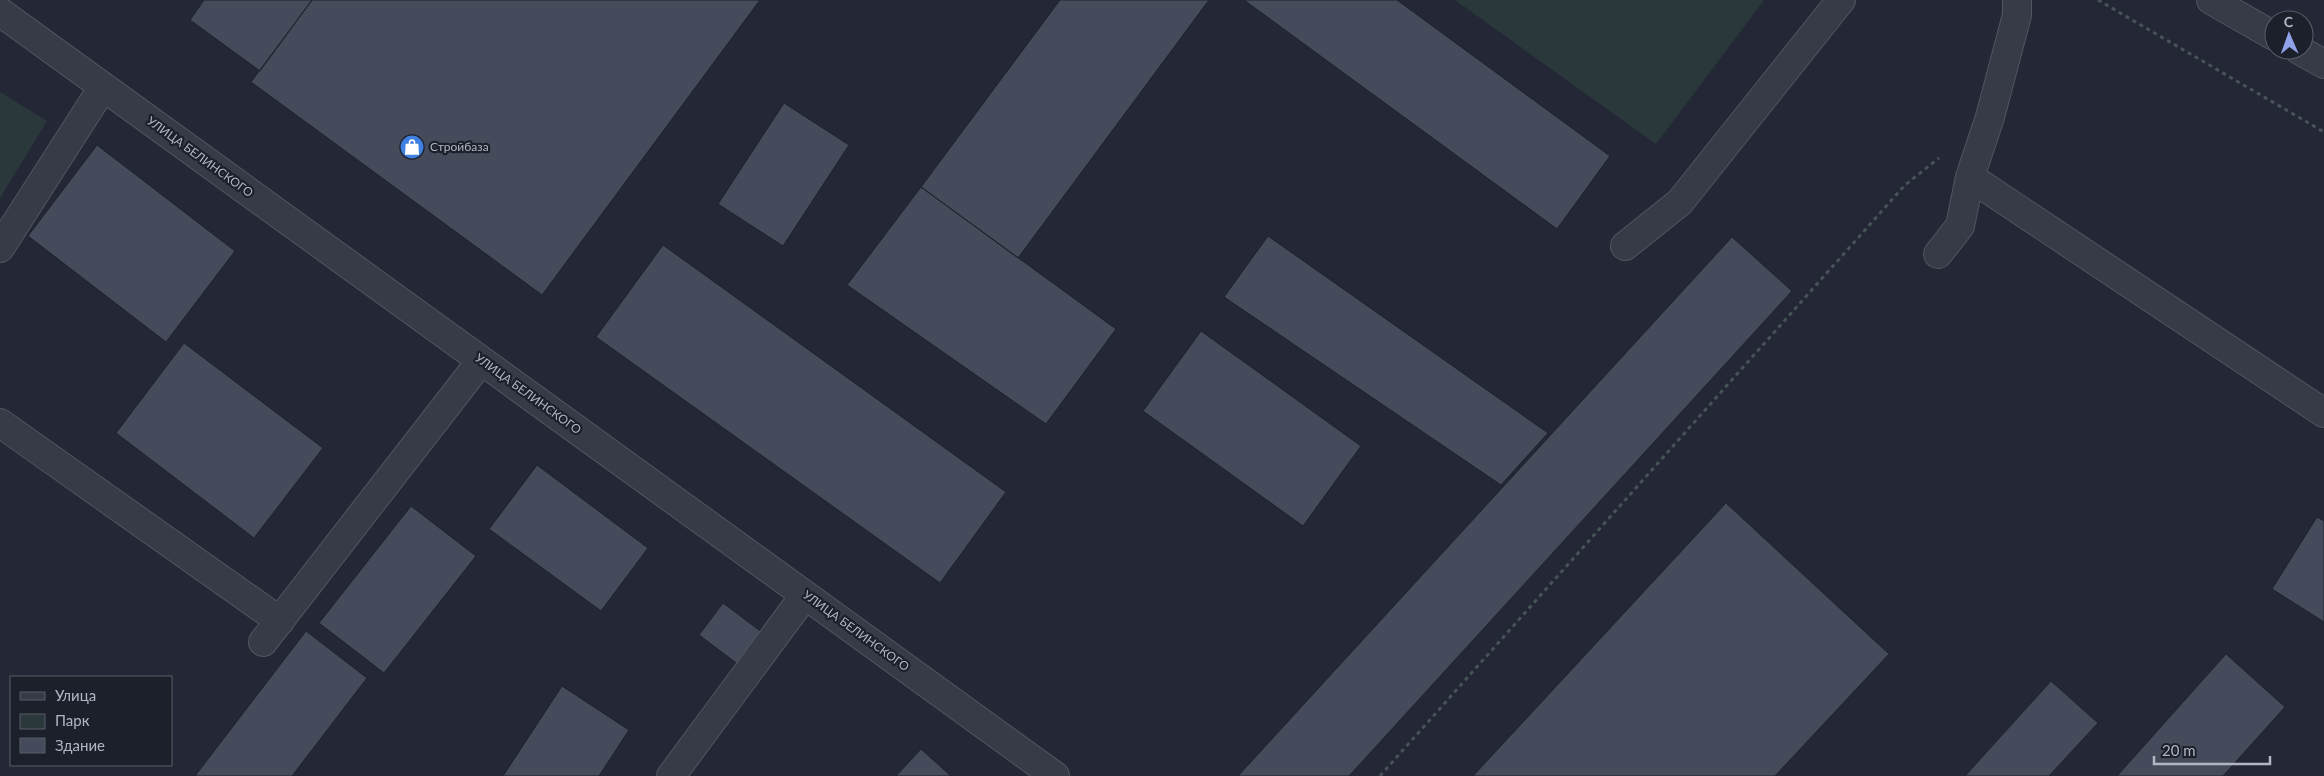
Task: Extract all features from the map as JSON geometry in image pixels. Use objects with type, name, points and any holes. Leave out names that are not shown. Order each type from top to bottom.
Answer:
[{"type":"street","points":[[1625,246],[1680,202],[1841,0]]},
{"type":"street","points":[[1938,254],[1960,226],[1970,177],[1990,117],[2017,15],[2017,0]]},
{"type":"street","points":[[2211,0],[2264,30]]},
{"type":"street","name":"УЛИЦА БЕЛИНСКОГО","points":[[0,12],[1055,776]]},
{"type":"street","points":[[0,248],[102,87]]},
{"type":"street","points":[[1970,177],[2324,412]]},
{"type":"street","points":[[263,642],[481,360]]},
{"type":"street","points":[[0,423],[280,621]]},
{"type":"street","points":[[671,776],[805,595]]},
{"type":"path","points":[[2098,0],[2324,132]]},
{"type":"path","points":[[1380,776],[1905,185],[1944,154]]},
{"type":"green space","points":[[1455,0],[1764,0],[1656,144]]},
{"type":"green space","points":[[0,92],[47,121],[0,198]]},
{"type":"building","points":[[204,0],[312,0],[260,71],[190,20]]},
{"type":"building","points":[[312,0],[760,0],[542,295],[251,82]]},
{"type":"building","points":[[1060,0],[1209,0],[1018,258],[921,187]]},
{"type":"building","points":[[1244,0],[1397,0],[1610,156],[1557,229]]},
{"type":"building","points":[[784,103],[849,145],[783,246],[718,204]]},
{"type":"building","points":[[97,145],[235,251],[166,342],[28,236]]},
{"type":"building","points":[[921,187],[1116,329],[1046,424],[847,285]]},
{"type":"building","points":[[1268,236],[1548,433],[1501,485],[1224,297]]},
{"type":"building","points":[[1732,237],[1792,291],[1349,776],[1238,776]]},
{"type":"building","points":[[663,245],[1006,492],[940,583],[596,337]]},
{"type":"building","points":[[1201,331],[1361,446],[1303,526],[1143,411]]},
{"type":"building","points":[[184,343],[323,448],[254,538],[116,433]]},
{"type":"building","points":[[537,465],[648,548],[601,611],[489,529]]},
{"type":"building","points":[[1726,503],[1889,654],[1775,776],[1473,776]]},
{"type":"building","points":[[411,506],[476,556],[384,673],[319,623]]},
{"type":"building","points":[[2317,517],[2324,521],[2324,622],[2272,589]]},
{"type":"building","points":[[723,603],[763,633],[739,665],[699,635]]},
{"type":"building","points":[[306,631],[367,678],[292,776],[195,776]]},
{"type":"building","points":[[2226,654],[2285,707],[2223,776],[2117,776]]},
{"type":"building","points":[[2051,681],[2098,723],[2049,776],[1965,776]]},
{"type":"building","points":[[562,686],[629,730],[599,776],[503,776]]},
{"type":"building","points":[[921,749],[951,776],[896,776]]},
{"type":"place","name":"Стройбаза","points":[[412,147]]}]
